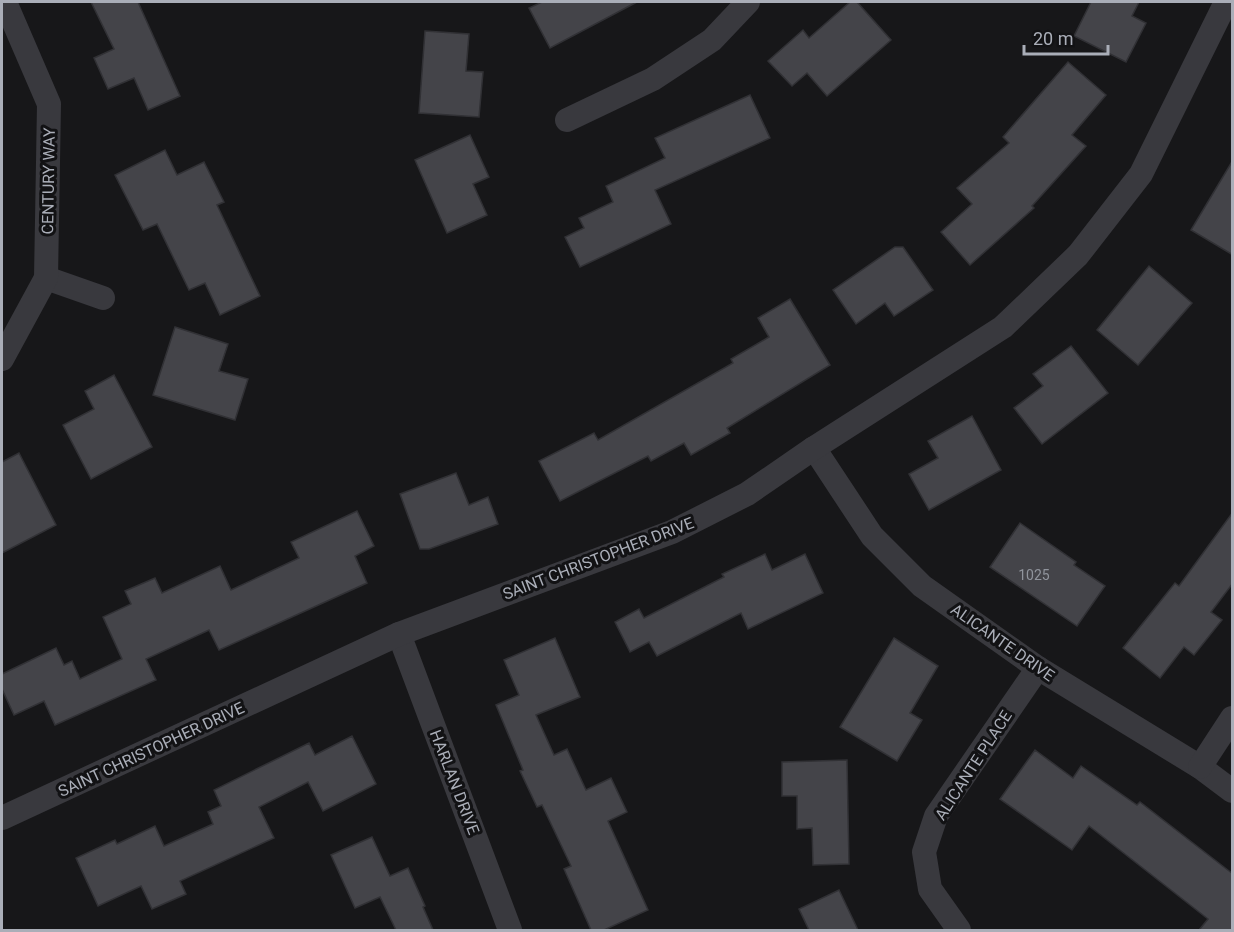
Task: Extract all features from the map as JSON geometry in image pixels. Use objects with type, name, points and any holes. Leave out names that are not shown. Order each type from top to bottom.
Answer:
[{"type":"street","name":"CENTURY WAY","points":[[2,359],[46,278],[50,104],[5,2]]},
{"type":"street","points":[[567,120],[653,80],[712,40],[748,2]]},
{"type":"street","name":"SAINT CHRISTOPHER DRIVE","points":[[2,818],[399,634],[672,532],[747,494],[814,448],[1003,327],[1078,255],[1141,174],[1226,2]]},
{"type":"street","points":[[46,278],[102,298]]},
{"type":"street","name":"ALICANTE DRIVE","points":[[814,448],[872,536],[922,586],[1038,668],[1233,790]]},
{"type":"street","name":"HARLAN DRIVE","points":[[399,634],[510,930]]},
{"type":"street","name":"ALICANTE PLACE","points":[[959,930],[930,889],[924,852],[936,816],[1038,668]]},
{"type":"street","points":[[1200,768],[1233,718]]},
{"type":"building","points":[[91,2],[138,2],[180,96],[148,110],[134,78],[108,89],[94,58],[114,49]]},
{"type":"building","points":[[542,2],[637,2],[550,48],[529,8]]},
{"type":"building","points":[[850,2],[857,2],[891,40],[827,96],[807,73],[792,86],[768,61],[803,30],[809,38]]},
{"type":"building","points":[[1091,2],[1139,2],[1132,16],[1146,23],[1126,62],[1074,36]]},
{"type":"building","points":[[425,31],[469,34],[466,71],[483,72],[479,117],[419,113]]},
{"type":"building","points":[[1068,62],[1106,95],[1072,135],[1086,146],[1032,206],[1034,208],[970,265],[941,232],[972,204],[957,188],[1009,143],[1003,137]]},
{"type":"building","points":[[750,95],[770,138],[655,190],[671,224],[580,267],[565,237],[584,228],[579,218],[613,202],[606,186],[665,158],[655,138]]},
{"type":"building","points":[[470,135],[489,177],[473,184],[487,215],[447,233],[415,160]]},
{"type":"building","points":[[165,150],[177,175],[204,162],[224,202],[217,205],[260,296],[220,315],[205,283],[189,290],[157,224],[143,230],[115,175]]},
{"type":"building","points":[[1233,160],[1233,255],[1191,230]]},
{"type":"building","points":[[895,247],[903,247],[933,290],[894,316],[885,303],[856,324],[833,290]]},
{"type":"building","points":[[1149,266],[1192,303],[1138,365],[1097,330]]},
{"type":"building","points":[[790,299],[830,365],[727,428],[730,433],[691,455],[684,443],[651,461],[648,456],[560,501],[539,461],[594,433],[598,440],[733,363],[731,359],[769,337],[758,318]]},
{"type":"building","points":[[175,327],[228,344],[219,371],[248,379],[235,420],[153,395]]},
{"type":"building","points":[[1071,346],[1108,393],[1042,444],[1014,408],[1043,386],[1033,374]]},
{"type":"building","points":[[114,375],[152,447],[91,479],[63,425],[94,409],[85,391]]},
{"type":"building","points":[[972,416],[1001,470],[929,510],[909,474],[938,458],[928,441]]},
{"type":"building","points":[[19,453],[56,525],[2,553],[2,462]]},
{"type":"building","points":[[456,473],[469,505],[488,497],[498,524],[429,549],[420,549],[400,494]]},
{"type":"building","points":[[357,511],[374,546],[355,556],[367,583],[219,650],[209,630],[146,659],[156,680],[55,725],[44,701],[14,715],[2,689],[2,674],[56,648],[64,665],[72,661],[80,679],[122,659],[103,617],[131,604],[125,591],[155,578],[162,593],[220,566],[231,590],[299,558],[291,542]]},
{"type":"building","points":[[1233,512],[1233,583],[1211,612],[1222,620],[1194,655],[1184,647],[1160,678],[1123,648],[1175,583],[1179,586]]},
{"type":"building","points":[[1020,523],[1076,562],[1074,565],[1105,586],[1077,626],[990,567]]},
{"type":"building","points":[[765,554],[772,570],[805,554],[823,593],[748,629],[741,613],[657,656],[649,642],[630,652],[615,622],[639,609],[644,618],[724,577],[722,574]]},
{"type":"building","points":[[555,638],[580,697],[536,715],[554,755],[567,749],[586,790],[611,778],[627,812],[608,821],[648,910],[604,930],[591,930],[564,869],[571,866],[542,805],[537,807],[520,771],[523,770],[496,705],[519,695],[504,660]]},
{"type":"building","points":[[894,638],[938,666],[910,713],[922,720],[897,761],[840,727]]},
{"type":"building","points":[[352,736],[376,784],[323,811],[308,782],[259,807],[274,838],[180,881],[186,894],[152,909],[141,886],[98,906],[76,858],[115,840],[117,844],[155,826],[164,846],[213,824],[208,812],[221,806],[214,790],[309,743],[315,755]]},
{"type":"building","points":[[1035,750],[1073,778],[1081,766],[1137,805],[1140,802],[1233,874],[1233,930],[1199,930],[1208,919],[1089,826],[1072,850],[1000,799]]},
{"type":"building","points":[[847,760],[849,864],[813,865],[812,828],[797,829],[797,796],[782,796],[782,762]]},
{"type":"building","points":[[372,837],[390,876],[408,868],[433,930],[396,930],[380,897],[355,908],[331,855]]},
{"type":"building","points":[[839,890],[858,930],[809,930],[799,909]]}]
